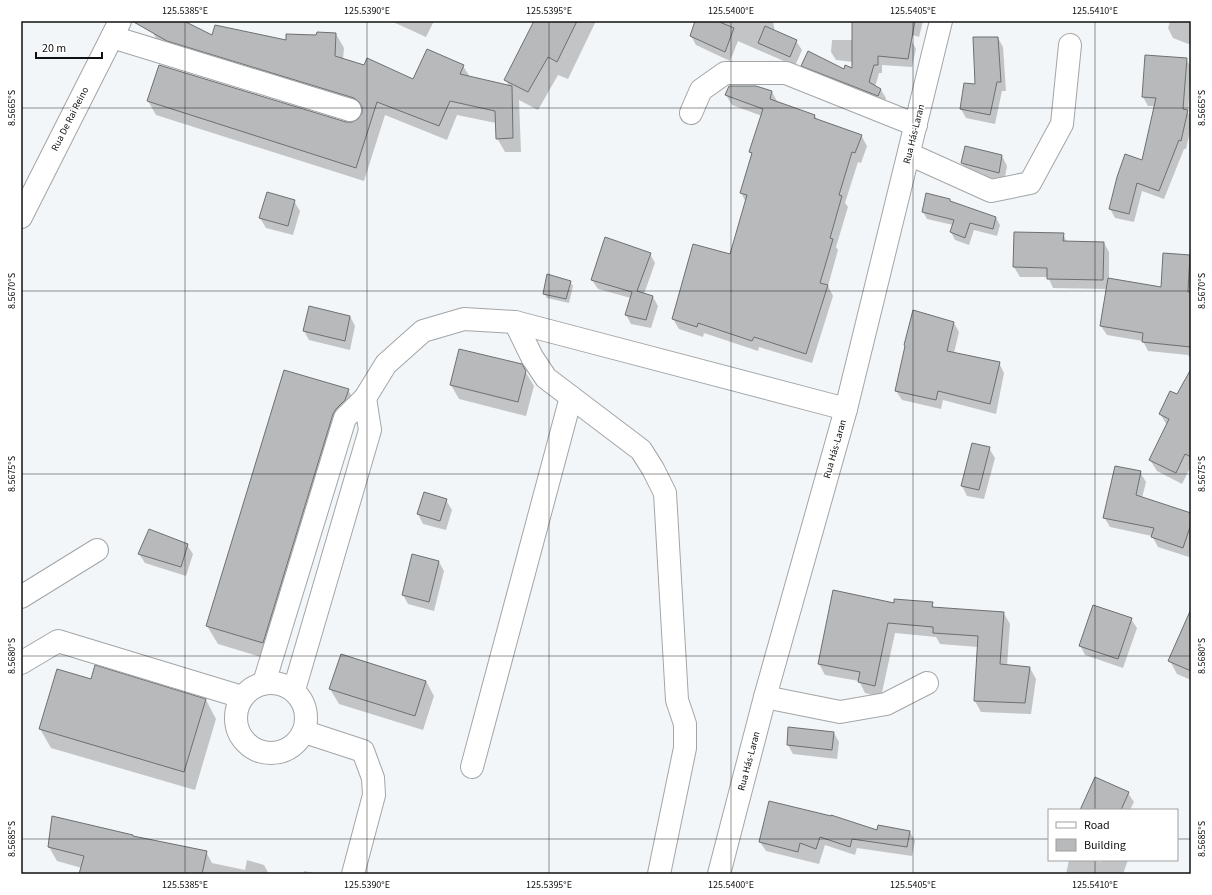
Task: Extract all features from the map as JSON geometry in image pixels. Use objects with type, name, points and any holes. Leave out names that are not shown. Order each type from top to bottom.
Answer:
[{"type":"street","name":"Rua Hás-Laran","points":[[719,874],[765,697],[846,409],[941,21]]},
{"type":"street","points":[[116,29],[350,110]]},
{"type":"street","name":"Rua De Rai Reino","points":[[23,210],[116,29]]},
{"type":"street","points":[[909,154],[991,191],[1030,183],[1062,124],[1070,45]]},
{"type":"street","points":[[691,113],[701,90],[725,73],[786,73],[916,125]]},
{"type":"street","points":[[264,683],[345,418],[365,398],[386,364],[423,331],[464,318],[515,322],[846,409]]},
{"type":"street","points":[[515,322],[532,357],[546,378],[641,450],[653,469],[665,493],[677,700],[685,724],[685,748],[659,874]]},
{"type":"street","points":[[472,767],[571,397]]},
{"type":"street","points":[[294,690],[370,430],[365,398]]},
{"type":"street","points":[[21,597],[97,550]]},
{"type":"street","points":[[21,663],[58,642],[242,697]]},
{"type":"street","points":[[264,683],[279,683],[294,690],[306,710],[304,732],[292,748],[272,754],[253,750],[239,736],[235,715],[242,697],[251,688],[264,683]]},
{"type":"street","points":[[765,697],[840,712],[886,704],[927,683]]},
{"type":"street","points":[[304,732],[363,751],[373,778],[374,795],[353,874]]},
{"type":"building","points":[[132,21],[184,21],[212,35],[215,25],[286,40],[286,34],[316,35],[317,32],[336,33],[335,56],[364,65],[367,58],[413,79],[427,49],[464,65],[460,74],[512,86],[513,138],[496,139],[495,111],[450,101],[439,126],[377,102],[356,168],[147,101],[159,65],[346,122],[352,122],[358,119],[362,113],[362,107],[354,98],[167,41]]},
{"type":"building","points":[[534,21],[577,21],[557,62],[548,57],[528,92],[504,80]]},
{"type":"building","points":[[695,21],[717,21],[734,28],[725,52],[690,36]]},
{"type":"building","points":[[852,21],[915,21],[908,59],[878,56],[878,65],[874,65],[869,82],[881,89],[878,96],[801,66],[808,51],[844,69],[845,65],[852,68]]},
{"type":"building","points":[[765,26],[797,40],[790,57],[758,43]]},
{"type":"building","points":[[973,37],[998,37],[1001,82],[997,82],[990,115],[960,109],[964,83],[975,84]]},
{"type":"building","points":[[1145,55],[1187,58],[1183,109],[1188,110],[1181,141],[1179,140],[1159,191],[1137,183],[1129,214],[1109,209],[1117,177],[1125,154],[1142,160],[1156,98],[1142,97]]},
{"type":"building","points":[[729,86],[756,86],[772,91],[770,99],[815,115],[814,118],[862,135],[855,153],[852,152],[839,195],[842,196],[830,238],[833,239],[820,283],[828,285],[806,354],[754,337],[752,341],[698,323],[697,327],[672,319],[693,244],[730,254],[747,195],[740,193],[752,153],[749,152],[763,109],[725,95]]},
{"type":"building","points":[[965,146],[1002,155],[999,173],[961,163]]},
{"type":"building","points":[[267,192],[295,200],[288,226],[259,218]]},
{"type":"building","points":[[926,193],[950,199],[950,201],[996,217],[993,229],[970,223],[965,238],[950,232],[954,220],[922,212]]},
{"type":"building","points":[[1014,232],[1064,233],[1063,241],[1104,242],[1103,280],[1047,279],[1047,268],[1013,267]]},
{"type":"building","points":[[605,237],[651,253],[637,291],[653,296],[646,320],[625,315],[632,292],[591,280]]},
{"type":"building","points":[[1163,253],[1190,255],[1188,292],[1191,292],[1191,347],[1142,342],[1143,333],[1100,326],[1108,278],[1161,287]]},
{"type":"building","points":[[547,274],[571,281],[566,299],[543,294]]},
{"type":"building","points":[[309,306],[350,316],[345,341],[303,331]]},
{"type":"building","points":[[913,310],[954,322],[947,351],[1000,362],[990,404],[938,391],[936,400],[895,391]]},
{"type":"building","points":[[459,349],[522,364],[526,371],[518,402],[450,385]]},
{"type":"building","points":[[1191,369],[1191,457],[1185,454],[1176,473],[1149,460],[1169,419],[1159,414],[1170,391],[1177,394]]},
{"type":"building","points":[[284,370],[349,389],[345,400],[333,414],[263,643],[206,626]]},
{"type":"building","points":[[972,443],[990,447],[979,490],[961,486]]},
{"type":"building","points":[[1115,466],[1141,471],[1136,495],[1191,513],[1191,524],[1183,548],[1151,537],[1154,528],[1103,518]]},
{"type":"building","points":[[424,492],[447,499],[440,521],[417,514]]},
{"type":"building","points":[[149,529],[188,544],[181,567],[138,554]]},
{"type":"building","points":[[412,554],[439,561],[429,602],[402,595]]},
{"type":"building","points":[[833,590],[894,603],[894,599],[933,602],[932,607],[1004,612],[1000,664],[1030,667],[1025,703],[974,701],[978,636],[933,633],[933,627],[888,623],[875,686],[858,682],[860,672],[818,664]]},
{"type":"building","points":[[1093,605],[1132,618],[1118,659],[1079,646]]},
{"type":"building","points":[[1191,609],[1191,671],[1168,661]]},
{"type":"building","points":[[341,654],[426,681],[415,716],[329,689]]},
{"type":"building","points":[[95,665],[206,699],[184,772],[39,729],[57,669],[91,679]]},
{"type":"building","points":[[788,727],[834,732],[832,750],[787,745]]},
{"type":"building","points":[[1095,777],[1129,792],[1121,809],[1080,809]]},
{"type":"building","points":[[769,801],[831,815],[877,830],[878,825],[910,831],[907,847],[852,839],[850,847],[820,837],[816,849],[800,843],[798,852],[759,842]]},
{"type":"building","points":[[52,816],[133,836],[207,851],[202,874],[79,874],[84,856],[48,847]]}]
